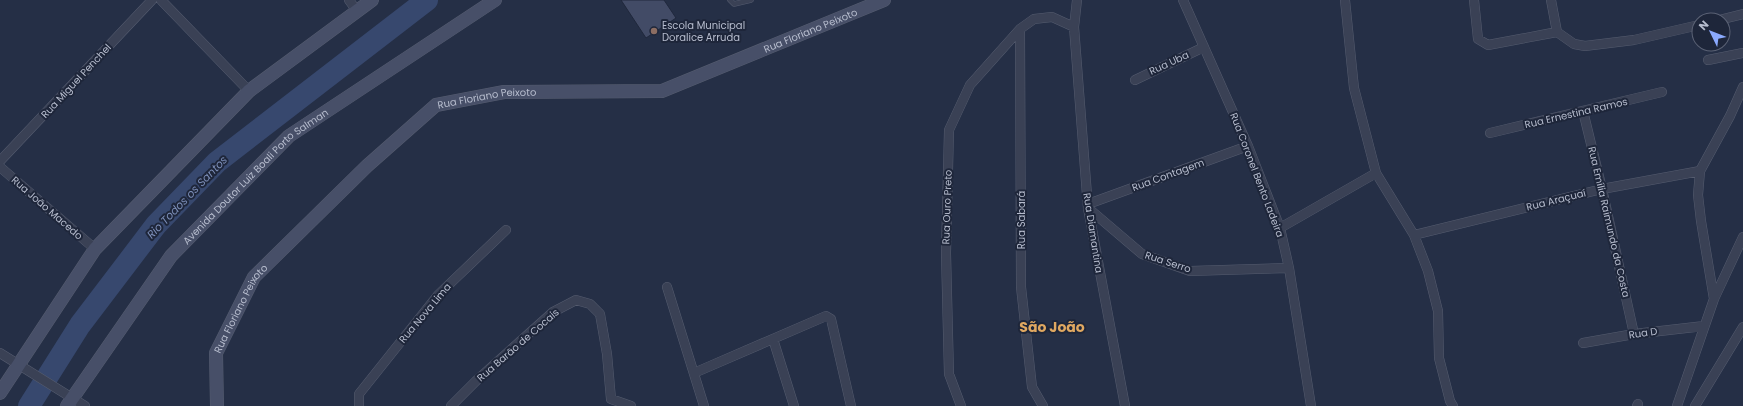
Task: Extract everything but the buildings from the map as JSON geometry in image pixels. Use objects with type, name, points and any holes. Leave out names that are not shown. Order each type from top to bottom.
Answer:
[{"type":"street","name":"Rua Miguel Penchel","points":[[0,161],[152,0]]},
{"type":"street","points":[[161,0],[249,91]]},
{"type":"street","points":[[349,0],[357,11]]},
{"type":"street","points":[[0,393],[22,367],[95,249],[249,91],[372,0]]},
{"type":"street","name":"Avenida Doutor Luiz Boali Porto Salman","points":[[69,400],[171,256],[289,136],[495,0]]},
{"type":"street","name":"Rua Floriano Peixoto","points":[[217,406],[216,353],[254,277],[367,166],[436,105],[504,92],[662,91],[884,0]]},
{"type":"street","name":"Rua Diamantina","points":[[1078,0],[1074,27],[1088,206],[1125,406]]},
{"type":"street","name":"Rua Coronel Bento Ladeira","points":[[1183,0],[1248,146],[1280,228],[1289,268],[1310,406]]},
{"type":"street","points":[[1345,0],[1354,88],[1376,173],[1414,235],[1428,271],[1438,311],[1439,358],[1450,401],[1453,406]]},
{"type":"street","points":[[1474,0],[1478,39],[1488,45],[1557,32]]},
{"type":"street","points":[[1550,0],[1557,32],[1574,44],[1585,46],[1634,40],[1691,27]]},
{"type":"street","points":[[1731,17],[1743,14]]},
{"type":"street","name":"Rua Ouro Preto","points":[[961,406],[949,374],[946,253],[950,130],[970,84],[1020,30],[1034,19],[1052,17],[1074,27]]},
{"type":"street","name":"Rua Sabará","points":[[1020,30],[1021,287],[1032,387],[1043,406]]},
{"type":"street","name":"Rua Uba","points":[[1134,80],[1204,47]]},
{"type":"street","points":[[1708,60],[1743,53]]},
{"type":"street","points":[[1714,299],[1698,195],[1700,171],[1730,116],[1743,87]]},
{"type":"street","name":"Rua Ernestina Ramos","points":[[1490,133],[1662,92]]},
{"type":"street","name":"Rua Emília Raimundo da Costa","points":[[1583,111],[1634,334]]},
{"type":"street","name":"Rua Contagem","points":[[1088,206],[1248,146]]},
{"type":"street","name":"Rua João Macedo","points":[[0,167],[95,249]]},
{"type":"street","name":"Rua Araçuaí","points":[[1414,235],[1602,189],[1700,171]]},
{"type":"street","points":[[1280,228],[1376,173]]},
{"type":"street","name":"Rua Serro","points":[[1088,206],[1142,254],[1190,271],[1289,268]]},
{"type":"street","name":"Rua Nova Lima","points":[[359,406],[359,394],[438,295],[506,230]]},
{"type":"street","points":[[1676,406],[1714,299],[1743,237]]},
{"type":"street","points":[[667,287],[704,406]]},
{"type":"street","name":"Rua Barão de Cocais","points":[[451,406],[476,381],[552,312],[576,300],[590,304],[600,314],[607,354],[611,399],[631,406]]},
{"type":"street","points":[[694,373],[826,316],[831,319],[851,406]]},
{"type":"street","name":"Rua D","points":[[1583,343],[1634,334],[1704,326]]},
{"type":"street","points":[[1695,406],[1743,327]]},
{"type":"street","points":[[773,339],[794,406]]},
{"type":"street","points":[[0,353],[69,400],[85,406]]},
{"type":"lane","points":[[730,0],[734,4],[751,0]]},
{"type":"waterway","name":"Rio Todos os Santos","points":[[29,406],[80,325],[156,225],[217,162],[427,0]]},
{"type":"place","name":"Escola Municipal Doralice Arruda","points":[[654,31]]},
{"type":"district","name":"São João","points":[[1052,327]]}]
